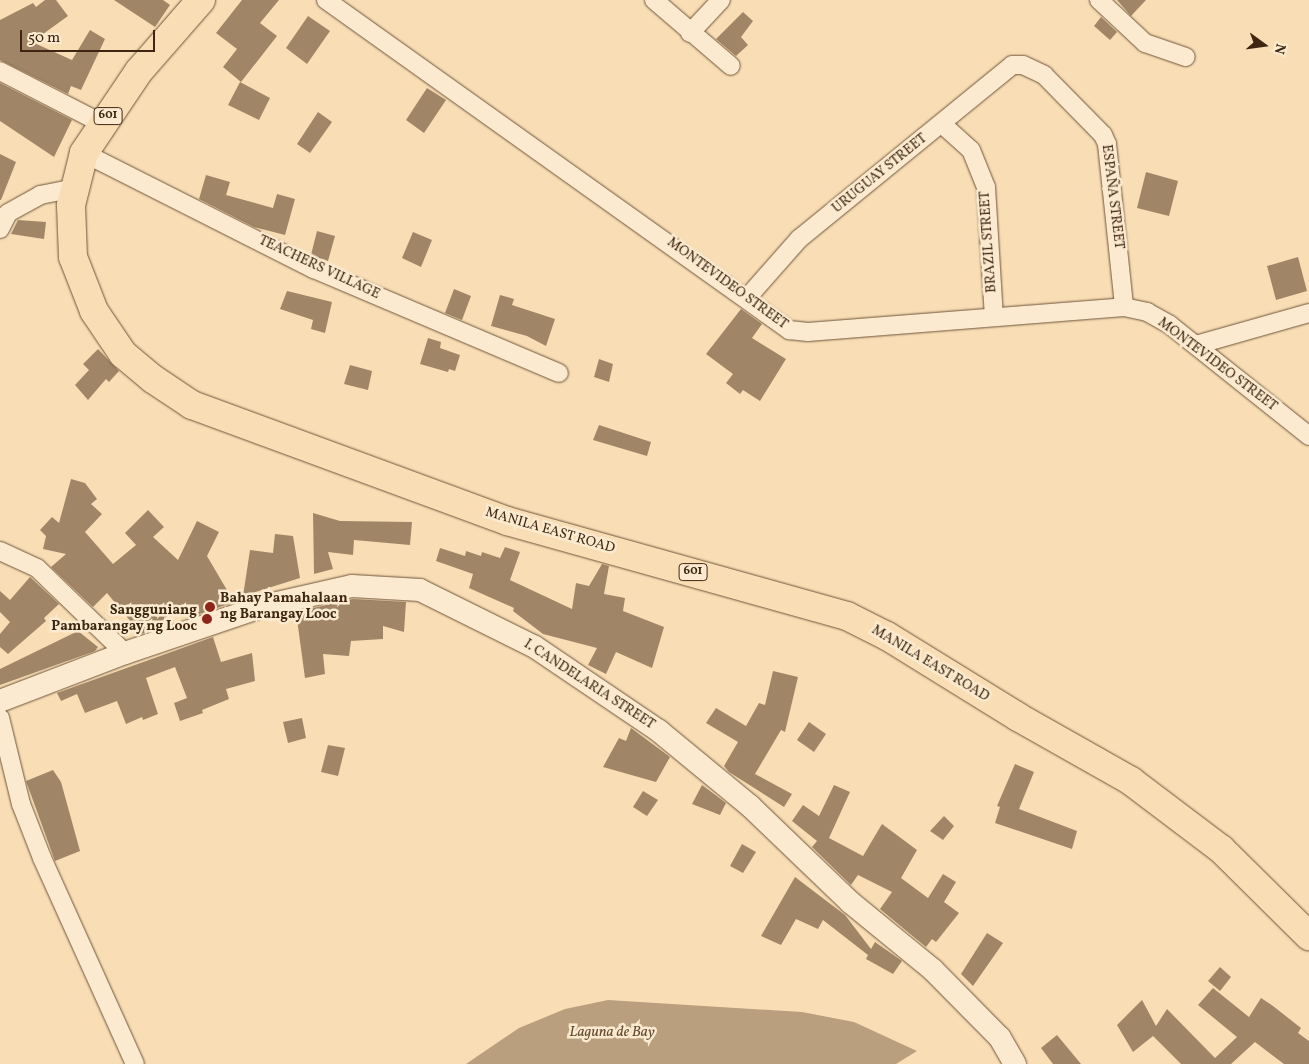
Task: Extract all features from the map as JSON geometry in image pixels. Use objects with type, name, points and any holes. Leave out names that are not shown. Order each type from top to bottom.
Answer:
[{"type":"main road","name":"MANILA EAST ROAD","points":[[201,0],[139,70],[84,153],[71,205],[73,257],[94,311],[123,354],[153,379],[192,405],[507,521],[847,616],[887,636],[1018,717],[1131,781],[1221,849],[1309,936]]},
{"type":"street","name":"MONTEVIDEO STREET","points":[[326,0],[747,298],[789,330],[808,332],[1124,307],[1147,312],[1196,346],[1309,436]]},
{"type":"street","points":[[690,33],[720,0]]},
{"type":"street","points":[[1099,0],[1145,43],[1186,57]]},
{"type":"street","points":[[659,2],[690,33],[731,66]]},
{"type":"street","name":"URUGUAY STREET","points":[[747,298],[799,239],[1012,65],[1023,64]]},
{"type":"street","name":"ESPAÑA STREET","points":[[1023,64],[1044,75],[1103,135],[1108,144],[1124,307]]},
{"type":"street","points":[[0,71],[103,124]]},
{"type":"street","name":"BRAZIL STREET","points":[[942,124],[971,150],[984,181],[994,316]]},
{"type":"street","name":"TEACHERS VILLAGE","points":[[84,153],[314,269],[559,373]]},
{"type":"street","points":[[0,229],[8,213],[40,195],[75,188]]},
{"type":"street","points":[[1196,346],[1309,313]]},
{"type":"street","points":[[0,551],[37,568],[125,653]]},
{"type":"street","name":"I. CANDELARIA STREET","points":[[0,701],[125,653],[264,606],[352,586],[420,590],[535,647],[659,731],[750,806],[850,902],[934,970],[1000,1038],[1015,1064]]},
{"type":"street","points":[[0,718],[21,804],[42,858],[135,1064]]},
{"type":"water","name":"Laguna de Bay","points":[[608,1000],[802,1012],[854,1022],[917,1051],[896,1064],[466,1064],[519,1028],[565,1009]]},
{"type":"building","points":[[45,0],[56,0],[68,16],[32,42],[72,60],[90,30],[105,39],[81,90],[71,86],[68,94],[0,60],[0,20],[33,3],[36,7]]},
{"type":"building","points":[[114,0],[163,0],[170,5],[155,27]]},
{"type":"building","points":[[242,0],[279,0],[260,23],[277,36],[241,82],[223,67],[237,49],[216,33]]},
{"type":"building","points":[[1117,0],[1146,0],[1131,16]]},
{"type":"building","points":[[743,12],[753,21],[741,37],[748,45],[736,56],[716,39]]},
{"type":"building","points":[[308,16],[330,31],[307,64],[286,48]]},
{"type":"building","points":[[1101,17],[1117,32],[1110,40],[1094,26]]},
{"type":"building","points":[[240,82],[270,98],[259,120],[228,105]]},
{"type":"building","points":[[0,83],[72,120],[54,157],[0,121]]},
{"type":"building","points":[[427,88],[446,100],[424,133],[406,120]]},
{"type":"building","points":[[318,112],[332,122],[310,153],[297,144]]},
{"type":"building","points":[[0,154],[16,162],[1,200],[0,200]]},
{"type":"building","points":[[1146,172],[1178,181],[1169,216],[1137,208]]},
{"type":"building","points":[[206,175],[230,182],[226,195],[273,208],[277,194],[295,199],[285,235],[254,227],[199,199]]},
{"type":"building","points":[[18,220],[46,222],[44,239],[11,234]]},
{"type":"building","points":[[317,231],[335,236],[328,261],[311,255]]},
{"type":"building","points":[[413,232],[432,240],[421,267],[402,258]]},
{"type":"building","points":[[1298,257],[1307,291],[1276,300],[1267,266]]},
{"type":"building","points":[[454,289],[471,296],[462,320],[445,313]]},
{"type":"building","points":[[287,291],[332,302],[325,333],[311,329],[313,320],[280,309]]},
{"type":"building","points":[[500,295],[514,299],[512,305],[555,319],[546,346],[527,336],[491,326]]},
{"type":"building","points":[[741,309],[762,324],[752,338],[786,359],[760,401],[743,390],[740,394],[726,383],[733,374],[706,354]]},
{"type":"building","points":[[428,338],[441,342],[440,348],[460,355],[455,371],[449,369],[448,372],[420,364]]},
{"type":"building","points":[[98,349],[119,371],[109,382],[106,379],[88,400],[75,385],[89,370],[83,364]]},
{"type":"building","points":[[599,359],[613,364],[609,382],[594,377]]},
{"type":"building","points":[[350,365],[372,371],[368,390],[344,384]]},
{"type":"building","points":[[599,425],[651,442],[647,456],[593,440]]},
{"type":"building","points":[[71,479],[85,483],[97,499],[91,504],[102,514],[85,532],[113,564],[136,545],[125,533],[148,510],[164,527],[153,537],[178,560],[197,521],[219,532],[207,556],[234,602],[188,618],[181,605],[151,630],[141,634],[107,593],[93,607],[51,567],[66,554],[43,549],[46,536],[40,530],[52,517],[59,523]]},
{"type":"building","points":[[313,513],[340,521],[412,522],[410,545],[354,540],[353,555],[328,552],[333,569],[314,574]]},
{"type":"building","points":[[275,534],[293,536],[300,578],[243,596],[250,550],[273,553]]},
{"type":"building","points":[[505,547],[520,552],[510,580],[572,609],[576,583],[589,586],[602,564],[609,566],[604,594],[625,598],[623,611],[664,627],[652,668],[616,652],[606,674],[588,665],[597,648],[543,634],[513,611],[514,608],[469,588],[473,574],[436,561],[440,548],[465,556],[466,551],[481,556],[482,552],[500,558]]},
{"type":"building","points":[[30,577],[59,604],[44,618],[46,621],[8,654],[0,647],[0,634],[10,622],[0,612],[0,591],[10,600]]},
{"type":"building","points":[[353,599],[406,602],[404,632],[383,626],[383,639],[351,641],[349,656],[323,654],[325,674],[305,678],[296,612]]},
{"type":"building","points":[[78,631],[98,647],[95,651],[0,685],[0,669]]},
{"type":"building","points":[[213,637],[221,662],[252,653],[255,681],[226,689],[229,699],[202,710],[203,713],[180,721],[174,703],[187,698],[175,667],[146,678],[158,714],[143,720],[142,717],[126,724],[117,701],[85,713],[77,694],[61,701],[57,693]]},
{"type":"building","points":[[773,671],[798,677],[785,732],[781,730],[755,774],[792,794],[784,807],[729,772],[724,766],[738,742],[706,723],[716,708],[746,726],[759,703],[765,705]]},
{"type":"building","points":[[302,718],[306,738],[288,743],[283,722]]},
{"type":"building","points":[[809,722],[826,734],[814,752],[797,740]]},
{"type":"building","points":[[631,728],[670,757],[656,782],[603,767],[619,738],[626,741]]},
{"type":"building","points":[[328,745],[345,748],[338,776],[321,772]]},
{"type":"building","points":[[1015,764],[1034,772],[1019,809],[1077,831],[1072,849],[995,823],[1000,807],[997,806]]},
{"type":"building","points":[[53,770],[61,782],[80,851],[55,861],[26,781]]},
{"type":"building","points":[[702,785],[726,803],[720,815],[692,804]]},
{"type":"building","points":[[834,785],[850,792],[829,838],[863,856],[882,824],[917,850],[901,878],[928,898],[943,874],[956,882],[944,902],[959,913],[936,942],[932,939],[926,947],[880,909],[892,892],[858,875],[851,885],[812,847],[817,841],[792,821],[803,805],[819,816]]},
{"type":"building","points":[[643,791],[658,800],[647,816],[633,807]]},
{"type":"building","points":[[944,816],[954,826],[943,840],[930,831]]},
{"type":"building","points":[[742,844],[756,852],[743,873],[730,866]]},
{"type":"building","points":[[795,877],[845,915],[871,949],[875,942],[902,961],[893,974],[866,959],[868,955],[823,920],[818,929],[796,919],[781,945],[761,936]]},
{"type":"building","points":[[987,933],[1003,943],[973,986],[961,974]]},
{"type":"building","points":[[1220,967],[1231,977],[1220,991],[1208,981]]},
{"type":"building","points":[[1213,988],[1249,1017],[1261,998],[1301,1028],[1298,1033],[1309,1041],[1309,1064],[1284,1064],[1255,1042],[1231,1064],[1181,1064],[1153,1036],[1133,1052],[1117,1025],[1142,1000],[1156,1026],[1167,1009],[1215,1058],[1237,1037],[1198,1005]]},
{"type":"building","points":[[1057,1035],[1081,1064],[1053,1064],[1041,1048]]},
{"type":"place","name":"Bahay Pamahalaan ng Barangay Looc","points":[[210,607]]},
{"type":"place","name":"Sangguniang Pambarangay ng Looc","points":[[207,619]]}]
